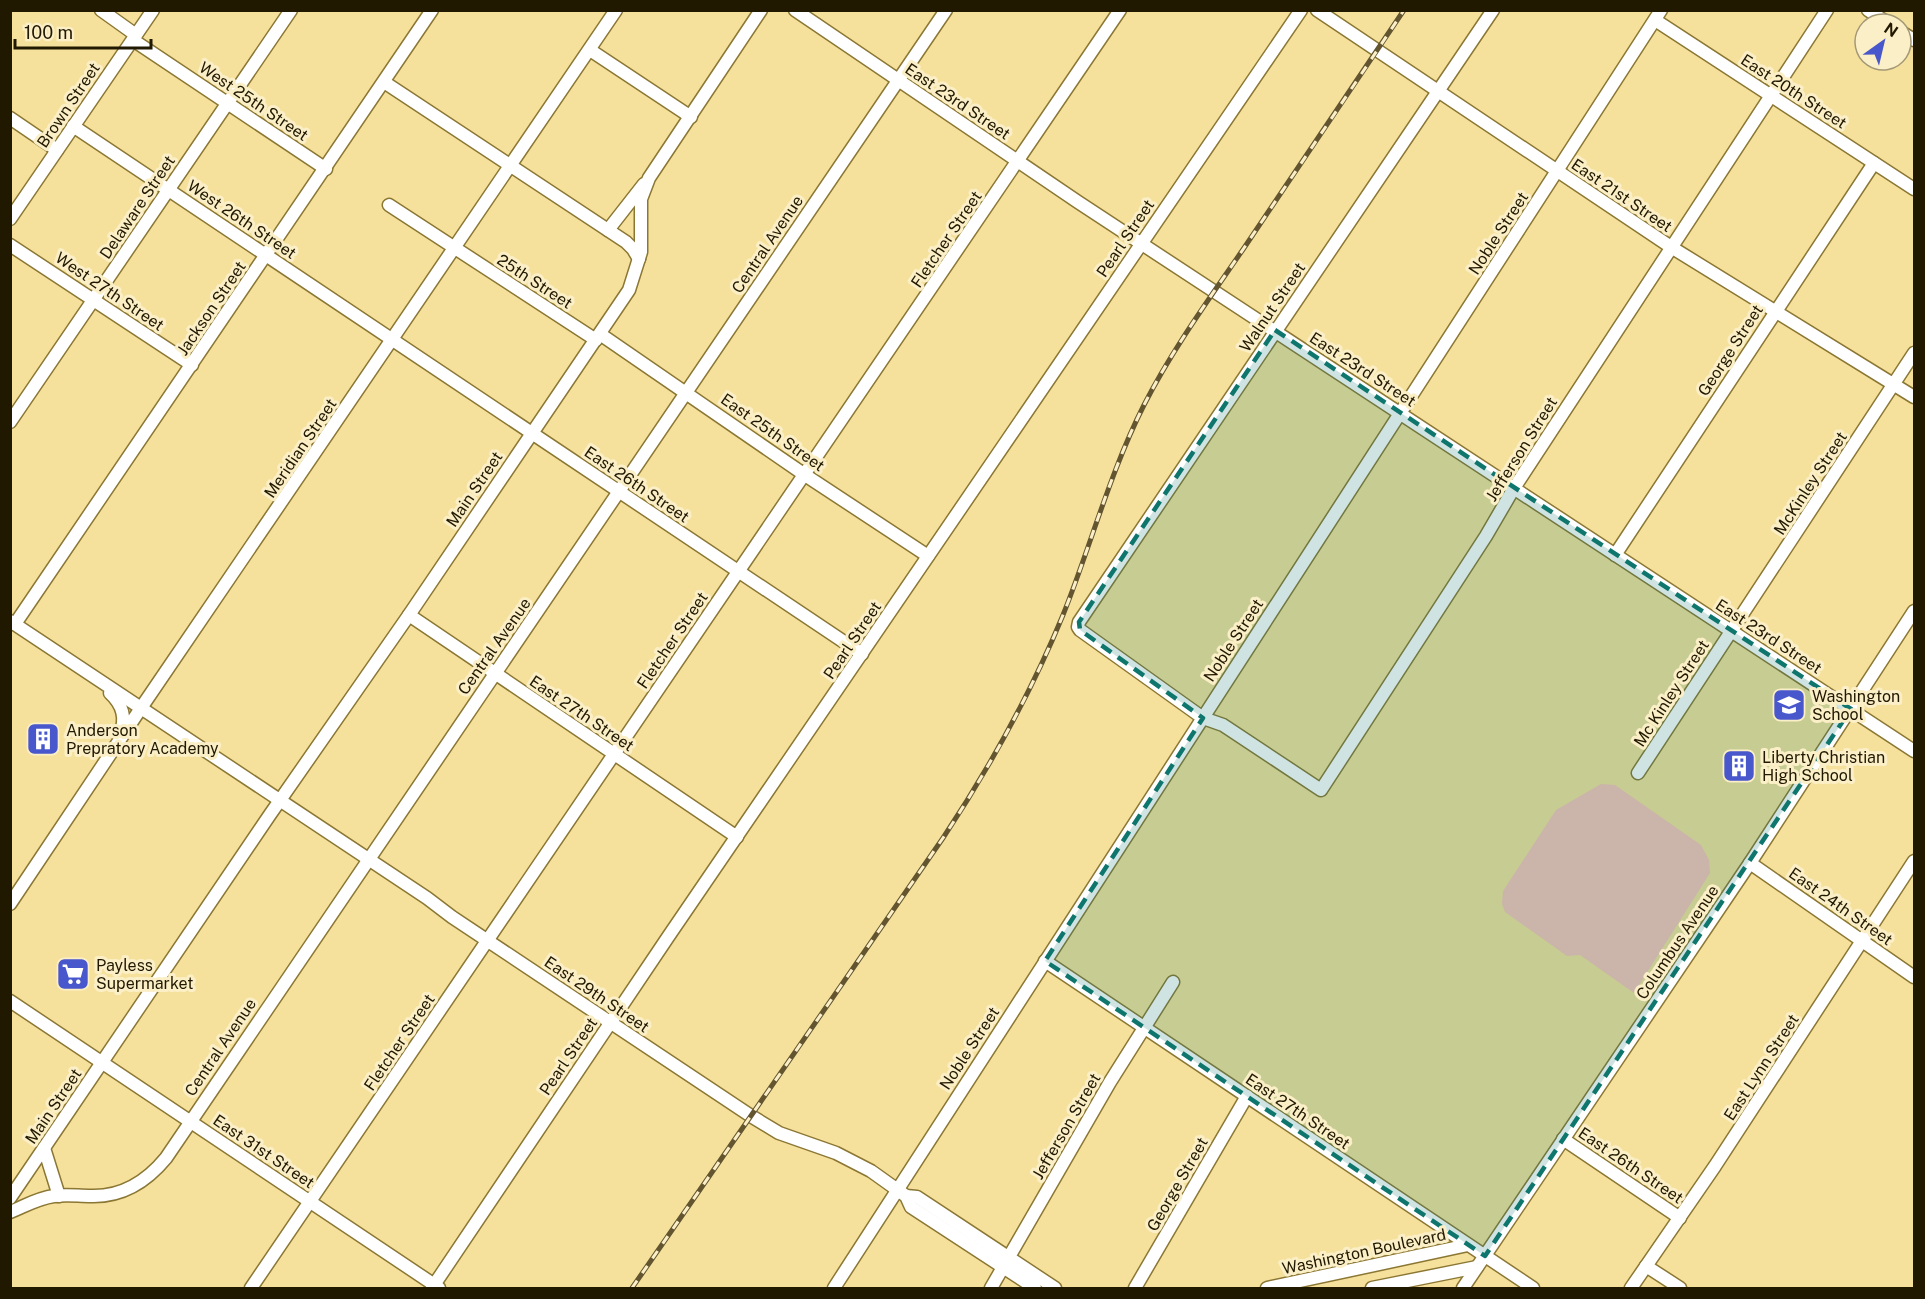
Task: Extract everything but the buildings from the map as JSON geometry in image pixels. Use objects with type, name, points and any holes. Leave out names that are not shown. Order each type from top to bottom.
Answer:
[{"type":"street","name":"West 25th Street","points":[[101,10],[134,38],[326,169]]},
{"type":"street","name":"Brown Street","points":[[10,219],[153,10]]},
{"type":"street","name":"Delaware Street","points":[[10,422],[291,10]]},
{"type":"street","name":"Jackson Street","points":[[13,622],[267,256],[432,10]]},
{"type":"street","name":"Meridian Street","points":[[10,904],[616,10]]},
{"type":"street","name":"Main Street","points":[[608,230],[649,178],[762,10]]},
{"type":"street","name":"East 23rd Street","points":[[795,10],[1018,162],[1914,751]]},
{"type":"street","name":"Central Avenue","points":[[10,1212],[35,1201],[59,1196],[105,1196],[123,1191],[136,1185],[157,1168],[369,861],[946,10]]},
{"type":"street","name":"Fletcher Street","points":[[251,1288],[1120,10]]},
{"type":"street","name":"Pearl Street","points":[[435,1287],[610,1023],[1301,10]]},
{"type":"street","name":"East 21st Street","points":[[1317,10],[1671,247],[1914,397]]},
{"type":"street","name":"Walnut Street","points":[[1203,718],[1080,630],[1079,622],[1493,10]]},
{"type":"street","name":"Jefferson Street","points":[[1203,718],[1223,724],[1321,790],[1486,536],[1514,488],[1827,10]]},
{"type":"street","name":"East 20th Street","points":[[1658,15],[1770,95],[1914,189]]},
{"type":"street","name":"Noble Street","points":[[834,1288],[902,1193],[1045,961],[1658,15]]},
{"type":"street","points":[[590,50],[691,117]]},
{"type":"street","points":[[384,82],[608,230],[629,245],[639,259]]},
{"type":"street","points":[[10,118],[57,150]]},
{"type":"street","name":"West 26th Street","points":[[73,126],[393,340]]},
{"type":"street","name":"George Street","points":[[1615,555],[1874,162]]},
{"type":"street","name":"Main Street","points":[[10,1198],[629,290],[639,259],[641,199],[649,178]]},
{"type":"street","points":[[389,205],[456,249]]},
{"type":"street","name":"West 27th Street","points":[[10,245],[192,365]]},
{"type":"street","name":"25th Street","points":[[456,249],[598,337]]},
{"type":"street","name":"East 25th Street","points":[[598,337],[687,392],[805,475],[928,556]]},
{"type":"street","name":"East 26th Street","points":[[393,340],[862,654]]},
{"type":"street","name":"McKinley Street","points":[[1732,631],[1914,353]]},
{"type":"street","name":"Columbus Avenue","points":[[1463,1288],[1750,863],[1914,611]]},
{"type":"street","name":"East 27th Street","points":[[409,615],[737,837]]},
{"type":"street","points":[[13,622],[90,674],[120,704],[123,713],[122,730],[114,749]]},
{"type":"street","name":"Mc Kinley Street","points":[[1638,773],[1732,631]]},
{"type":"street","name":"East 29th Street","points":[[90,674],[770,1128],[836,1153],[902,1193],[917,1197],[1006,1263],[1035,1288]]},
{"type":"street","name":"East Lynn Street","points":[[1631,1288],[1680,1218],[1914,861]]},
{"type":"street","name":"East 24th Street","points":[[1750,863],[1914,977]]},
{"type":"street","name":"East 27th Street","points":[[1045,961],[1533,1288]]},
{"type":"street","name":"Jefferson Street","points":[[991,1288],[1110,1082],[1173,982]]},
{"type":"street","name":"East 31st Street","points":[[10,1001],[435,1287]]},
{"type":"street","name":"George Street","points":[[1135,1288],[1247,1096]]},
{"type":"street","name":"East 26th Street","points":[[1563,1139],[1680,1218]]},
{"type":"street","points":[[44,1148],[59,1196]]},
{"type":"street","name":"Washington Boulevard","points":[[1267,1288],[1468,1245]]},
{"type":"street","name":"East 29th Street","points":[[1006,1263],[1055,1288]]},
{"type":"street","points":[[1646,1266],[1680,1288]]},
{"type":"street","points":[[1372,1288],[1477,1268]]},
{"type":"highlighted area","points":[[1275,330],[1851,709],[1485,1256],[1045,961],[1203,718],[1080,630],[1079,622]]},
{"type":"shaded area","points":[[1601,784],[1615,785],[1701,845],[1709,860],[1710,873],[1634,993],[1580,955],[1567,956],[1505,912],[1502,904],[1503,891],[1556,810]]},
{"type":"railway","points":[[632,1288],[943,838],[977,784],[1009,729],[1051,644],[1121,456],[1155,385],[1191,325],[1404,10]]},
{"type":"place","name":"Washington School","points":[[1789,705]]},
{"type":"place","name":"Anderson Prepratory Academy","points":[[43,739]]},
{"type":"place","name":"Liberty Christian High School","points":[[1739,766]]},
{"type":"place","name":"Payless Supermarket","points":[[73,974]]}]
